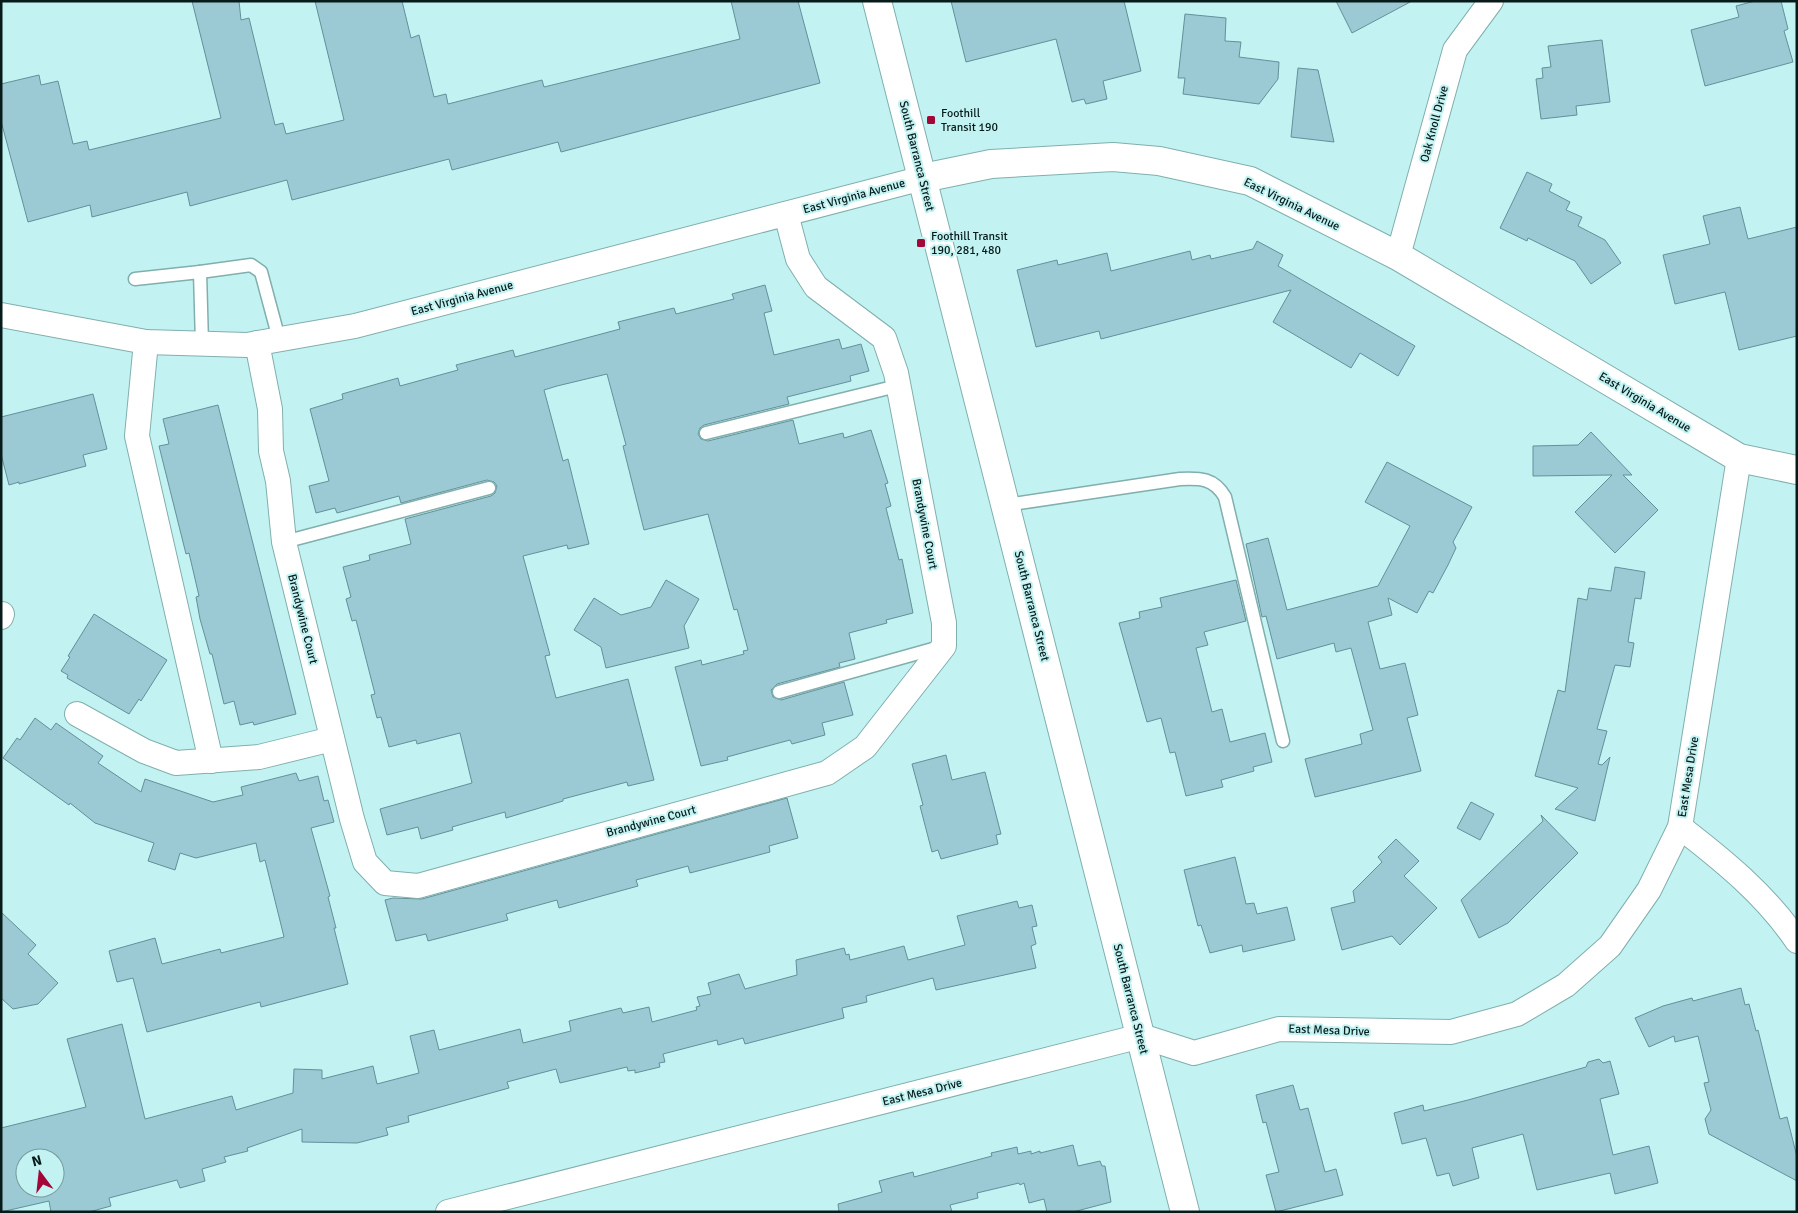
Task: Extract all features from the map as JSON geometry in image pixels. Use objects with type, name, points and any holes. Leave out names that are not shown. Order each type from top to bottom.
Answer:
[{"type":"main road","name":"South Barranca Street","points":[[877,1],[1185,1212]]},
{"type":"main road","name":"East Virginia Avenue","points":[[923,178],[1001,163],[1112,157],[1158,161],[1250,182],[1398,256],[1739,458],[1797,470]]},
{"type":"street","name":"Oak Knoll Drive","points":[[1398,256],[1454,50],[1491,1]]},
{"type":"street","name":"East Virginia Avenue","points":[[1,315],[146,342],[202,344],[268,341],[356,326],[923,178]]},
{"type":"street","name":"Brandywine Court","points":[[268,341],[271,451],[278,481],[284,542],[352,819],[365,862],[385,883],[418,886],[827,773],[865,747],[944,646],[944,623],[896,373],[884,338],[816,287],[798,259],[786,214]]},
{"type":"street","points":[[146,342],[137,436],[211,761]]},
{"type":"street","name":"East Mesa Drive","points":[[448,1212],[1141,1036],[1194,1052],[1279,1029],[1451,1032],[1517,1014],[1566,985],[1610,946],[1649,890],[1680,827],[1739,458]]},
{"type":"street","points":[[77,714],[144,751],[176,763],[259,757],[332,739]]},
{"type":"street","points":[[1680,827],[1738,872],[1782,919],[1797,941]]},
{"type":"lane","points":[[135,279],[251,266],[261,272],[268,341]]},
{"type":"lane","points":[[200,272],[202,344]]},
{"type":"lane","points":[[706,433],[897,386]]},
{"type":"lane","points":[[1006,505],[1180,479],[1198,478],[1219,487],[1225,497],[1283,741]]},
{"type":"lane","points":[[284,542],[489,488]]},
{"type":"lane","points":[[779,692],[944,646]]},
{"type":"building","points":[[192,1],[239,1],[241,20],[249,18],[275,125],[283,123],[286,134],[344,120],[315,1],[402,1],[411,38],[419,35],[434,97],[446,94],[448,104],[542,80],[544,87],[740,39],[731,1],[798,1],[820,83],[561,152],[558,142],[452,170],[449,159],[292,200],[287,180],[190,206],[187,192],[92,217],[90,205],[28,222],[1,121],[1,84],[39,75],[41,85],[58,81],[73,144],[87,141],[89,150],[221,118]]},
{"type":"building","points":[[951,1],[1124,1],[1141,71],[1103,81],[1107,99],[1086,104],[1084,99],[1072,102],[1056,39],[966,62]]},
{"type":"building","points":[[1336,1],[1412,1],[1352,33]]},
{"type":"building","points":[[1755,1],[1781,1],[1788,29],[1784,31],[1793,62],[1705,86],[1691,30],[1739,17],[1736,6]]},
{"type":"building","points":[[1185,14],[1226,18],[1225,41],[1241,42],[1239,57],[1279,62],[1278,79],[1259,104],[1183,94],[1185,78],[1178,78]]},
{"type":"building","points":[[1602,40],[1610,102],[1576,106],[1577,115],[1541,119],[1536,79],[1543,78],[1542,68],[1551,67],[1548,46]]},
{"type":"building","points":[[1298,68],[1318,70],[1334,142],[1291,137]]},
{"type":"building","points":[[1527,172],[1552,184],[1549,191],[1570,202],[1566,210],[1582,217],[1578,226],[1605,240],[1621,263],[1591,284],[1575,261],[1528,238],[1527,241],[1500,228]]},
{"type":"building","points":[[1740,207],[1748,239],[1797,227],[1797,336],[1739,350],[1725,292],[1675,304],[1663,255],[1710,244],[1703,216]]},
{"type":"building","points":[[1257,241],[1283,255],[1278,266],[1415,346],[1398,376],[1360,353],[1351,368],[1273,322],[1291,290],[1101,339],[1099,331],[1036,347],[1017,270],[1057,260],[1058,265],[1107,253],[1111,271],[1190,251],[1192,260],[1210,255],[1211,259],[1253,249]]},
{"type":"building","points":[[765,285],[772,311],[764,313],[774,355],[839,339],[842,349],[861,344],[869,371],[850,376],[851,381],[787,397],[789,404],[704,425],[700,428],[698,434],[701,439],[708,441],[793,420],[799,444],[843,433],[844,438],[871,430],[888,483],[885,484],[891,506],[886,508],[899,560],[902,559],[913,613],[886,620],[887,623],[849,633],[855,659],[839,663],[840,667],[777,684],[771,690],[773,697],[781,700],[844,682],[853,715],[822,723],[825,735],[792,744],[790,740],[727,757],[728,760],[701,766],[675,667],[701,660],[702,665],[744,654],[743,651],[748,650],[737,609],[734,610],[708,514],[644,530],[623,446],[626,445],[607,374],[557,386],[544,390],[563,461],[568,459],[589,544],[568,549],[567,545],[523,556],[550,655],[545,656],[556,698],[628,679],[654,780],[628,786],[627,782],[563,799],[563,801],[506,818],[505,812],[452,827],[453,830],[421,839],[418,827],[387,835],[380,809],[472,783],[460,733],[417,744],[416,740],[389,747],[381,717],[377,718],[371,695],[375,694],[356,620],[352,621],[346,599],[351,597],[343,567],[370,560],[369,555],[411,544],[405,519],[491,496],[495,493],[497,486],[494,482],[487,480],[401,503],[399,496],[337,513],[335,508],[316,513],[309,486],[329,481],[310,409],[343,399],[342,394],[398,378],[400,386],[458,370],[456,365],[513,350],[515,357],[620,329],[618,322],[674,308],[676,314],[734,299],[732,294]]},
{"type":"building","points":[[93,394],[107,449],[83,455],[86,466],[9,485],[1,454],[1,417]]},
{"type":"building","points":[[218,405],[296,714],[254,725],[253,722],[240,725],[234,701],[224,704],[212,654],[210,654],[200,619],[196,597],[199,596],[189,553],[186,554],[159,446],[169,444],[163,419]]},
{"type":"building","points":[[1591,432],[1632,475],[1623,475],[1658,510],[1615,553],[1575,512],[1612,475],[1533,476],[1533,446],[1578,445]]},
{"type":"building","points":[[1387,462],[1472,507],[1453,542],[1456,548],[1448,565],[1433,593],[1429,591],[1417,613],[1388,598],[1392,615],[1368,622],[1380,669],[1405,663],[1418,715],[1407,718],[1421,771],[1315,797],[1305,759],[1362,744],[1360,734],[1373,730],[1351,648],[1336,652],[1334,643],[1277,659],[1266,616],[1262,617],[1246,544],[1268,538],[1287,610],[1378,586],[1410,526],[1365,502]]},
{"type":"building","points":[[1615,567],[1645,572],[1641,599],[1635,598],[1628,642],[1634,643],[1630,667],[1615,665],[1597,729],[1607,731],[1598,764],[1602,765],[1610,757],[1595,821],[1555,809],[1578,788],[1535,776],[1558,690],[1565,692],[1578,598],[1587,600],[1589,588],[1611,591]]},
{"type":"building","points":[[666,580],[699,599],[684,626],[689,648],[606,668],[601,647],[574,630],[594,598],[621,615],[651,607]]},
{"type":"building","points":[[1236,580],[1246,621],[1204,632],[1208,645],[1196,648],[1212,712],[1222,709],[1230,742],[1265,733],[1272,762],[1253,767],[1254,771],[1221,780],[1223,787],[1186,796],[1175,752],[1170,753],[1161,718],[1147,722],[1119,623],[1140,618],[1139,612],[1162,607],[1160,598]]},
{"type":"building","points":[[94,614],[167,660],[141,701],[139,699],[129,714],[67,678],[68,675],[61,671]]},
{"type":"building","points":[[35,718],[51,730],[56,723],[103,756],[98,763],[141,792],[145,779],[213,802],[243,795],[241,787],[296,773],[299,781],[318,776],[324,801],[328,800],[334,822],[311,828],[330,896],[328,897],[336,928],[334,928],[348,984],[261,1007],[260,1002],[147,1032],[133,978],[117,982],[109,951],[155,938],[162,964],[220,949],[221,953],[284,937],[265,860],[260,862],[256,843],[196,858],[180,853],[175,870],[148,861],[154,843],[95,823],[70,803],[69,805],[3,758],[17,738],[20,740]]},
{"type":"building","points":[[946,755],[952,780],[985,772],[1001,834],[996,835],[998,844],[941,859],[938,850],[932,852],[920,806],[923,805],[912,764]]},
{"type":"building","points":[[787,798],[798,838],[769,846],[770,852],[690,873],[688,866],[636,880],[638,886],[559,908],[557,900],[506,914],[508,920],[428,941],[426,934],[396,941],[385,900],[393,898],[422,899]]},
{"type":"building","points":[[1471,802],[1494,814],[1480,840],[1457,828]]},
{"type":"building","points":[[1541,815],[1578,853],[1508,923],[1479,938],[1461,900],[1543,821]]},
{"type":"building","points":[[1396,839],[1419,861],[1404,876],[1437,908],[1400,945],[1392,936],[1342,950],[1331,908],[1355,902],[1353,891],[1382,862],[1378,857]]},
{"type":"building","points":[[1235,857],[1246,904],[1254,903],[1257,914],[1287,907],[1295,940],[1243,952],[1242,945],[1210,953],[1201,925],[1198,926],[1184,870]]},
{"type":"building","points":[[1017,901],[1019,908],[1032,905],[1037,926],[1032,927],[1036,944],[1031,946],[1036,968],[936,990],[933,978],[866,996],[867,1002],[842,1008],[844,1018],[745,1044],[743,1038],[718,1045],[717,1040],[663,1054],[665,1062],[659,1063],[660,1067],[635,1073],[635,1070],[628,1071],[627,1067],[560,1083],[556,1069],[507,1082],[509,1088],[408,1116],[409,1122],[386,1128],[388,1135],[357,1143],[302,1142],[302,1129],[247,1148],[248,1151],[224,1157],[226,1162],[202,1169],[205,1181],[180,1188],[177,1180],[109,1198],[111,1206],[89,1212],[51,1212],[49,1201],[1,1212],[1,1128],[86,1107],[67,1039],[122,1024],[145,1119],[232,1096],[236,1110],[293,1093],[294,1069],[322,1070],[322,1079],[373,1066],[377,1084],[419,1073],[410,1036],[434,1030],[439,1050],[520,1029],[523,1043],[571,1031],[569,1021],[621,1008],[623,1013],[649,1007],[652,1022],[697,1010],[696,1007],[700,1006],[697,997],[711,994],[708,983],[739,974],[745,989],[797,975],[796,960],[844,948],[846,955],[849,954],[850,960],[904,946],[908,960],[965,945],[957,916]]},
{"type":"building","points":[[1,912],[36,945],[28,954],[58,983],[38,1004],[13,1009],[1,998]]},
{"type":"building","points":[[1741,988],[1745,1005],[1749,1004],[1756,1031],[1758,1030],[1780,1119],[1787,1117],[1797,1157],[1797,1181],[1709,1134],[1705,1119],[1711,1110],[1704,1083],[1709,1082],[1698,1036],[1675,1042],[1674,1036],[1649,1047],[1635,1018],[1663,1006],[1692,998],[1693,1001]]},
{"type":"building","points":[[1599,1059],[1603,1063],[1610,1061],[1619,1094],[1600,1099],[1613,1155],[1649,1146],[1658,1183],[1615,1194],[1610,1173],[1537,1190],[1523,1134],[1472,1148],[1479,1178],[1453,1186],[1449,1173],[1437,1176],[1426,1138],[1402,1144],[1394,1113],[1423,1105],[1424,1111],[1468,1100],[1586,1067],[1588,1062]]},
{"type":"building","points":[[1293,1085],[1300,1110],[1308,1108],[1325,1172],[1336,1169],[1343,1195],[1276,1212],[1266,1175],[1279,1172],[1266,1122],[1263,1123],[1256,1095]]},
{"type":"building","points":[[1073,1145],[1078,1166],[1100,1161],[1102,1166],[1105,1166],[1111,1202],[1073,1212],[1047,1212],[1044,1199],[1029,1203],[1024,1183],[1020,1185],[1019,1183],[977,1193],[978,1198],[950,1205],[952,1212],[839,1212],[838,1204],[882,1192],[879,1181],[913,1172],[914,1177],[992,1156],[991,1153],[1017,1147],[1018,1154],[1031,1151],[1031,1154]]},
{"type":"place","name":"Foothill Transit 190","points":[[931,120]]},
{"type":"place","name":"Foothill Transit 190, 281, 480","points":[[921,243]]}]
